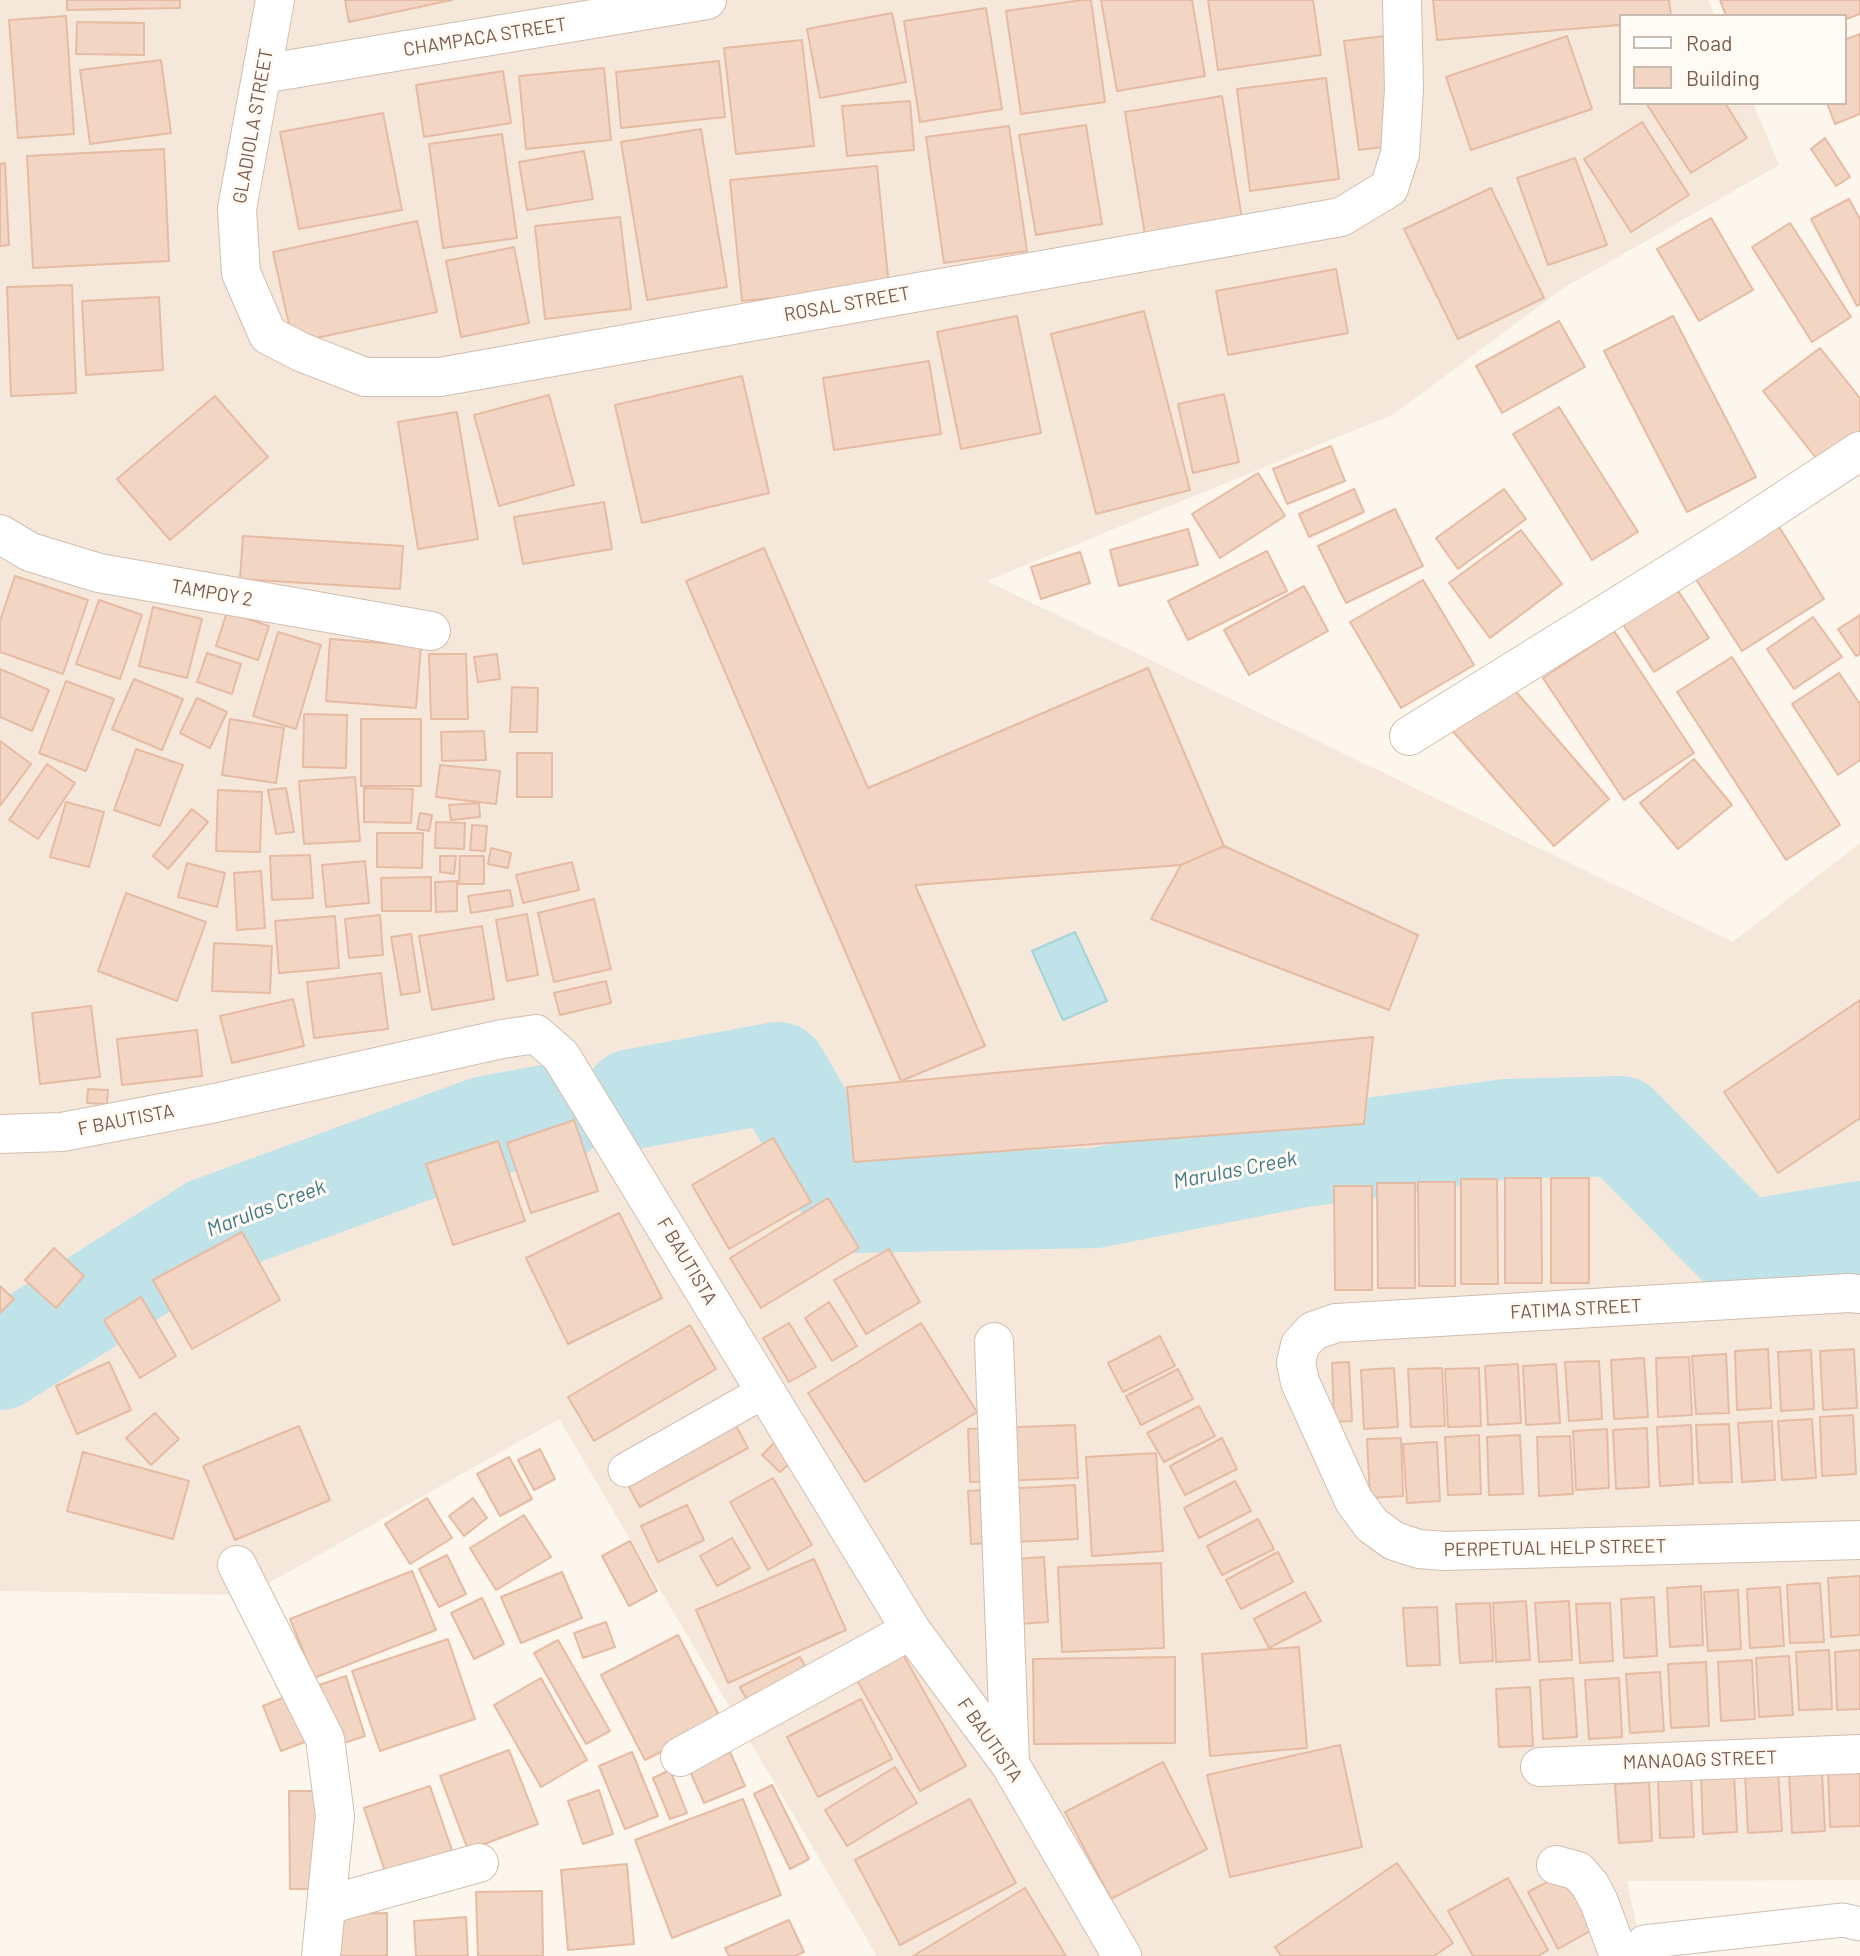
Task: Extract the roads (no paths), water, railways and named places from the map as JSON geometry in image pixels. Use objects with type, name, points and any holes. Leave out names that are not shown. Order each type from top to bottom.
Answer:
[{"type":"street","name":"GLADIOLA STREET","points":[[275,0],[237,209],[241,273],[268,335],[301,352]]},
{"type":"street","name":"CHAMPACA STREET","points":[[262,74],[707,0]]},
{"type":"street","name":"ROSAL STREET","points":[[301,352],[365,377],[440,377],[1341,217],[1389,188],[1400,154],[1404,89],[1402,0]]},
{"type":"street","points":[[1409,736],[1729,537],[1860,451]]},
{"type":"street","name":"TAMPOY 2","points":[[0,534],[30,552],[99,573],[431,631]]},
{"type":"street","name":"F BAUTISTA","points":[[0,1134],[62,1132],[215,1103],[502,1039],[536,1034],[561,1056],[911,1630],[1010,1764],[1122,1956]]},
{"type":"street","name":"FATIMA STREET","points":[[1300,1345],[1313,1331],[1336,1324],[1860,1294]]},
{"type":"street","points":[[994,1342],[1010,1764]]},
{"type":"street","name":"PERPETUAL HELP STREET","points":[[1300,1345],[1296,1363],[1300,1382],[1354,1501],[1372,1525],[1394,1541],[1419,1549],[1445,1551],[1860,1540]]},
{"type":"street","points":[[237,1565],[325,1739],[335,1816],[321,1956]]},
{"type":"street","points":[[680,1757],[911,1630]]},
{"type":"street","name":"MANAOAG STREET","points":[[1540,1768],[1860,1754]]},
{"type":"street","points":[[327,1905],[479,1863]]},
{"type":"street","points":[[1556,1865],[1578,1871],[1632,1949]]},
{"type":"lane","points":[[625,1470],[765,1391]]},
{"type":"lane","points":[[1632,1949],[1843,1920],[1860,1924]]},
{"type":"water","points":[[1075,932],[1107,1001],[1063,1020],[1032,951]]},
{"type":"waterway","name":"Marulas Creek","points":[[633,1099],[778,1072],[854,1203],[1095,1198],[1297,1158],[1506,1129],[1620,1126],[1743,1251],[1860,1231]]},
{"type":"waterway","name":"Marulas Creek","points":[[0,1360],[210,1227],[486,1126],[557,1113]]}]
